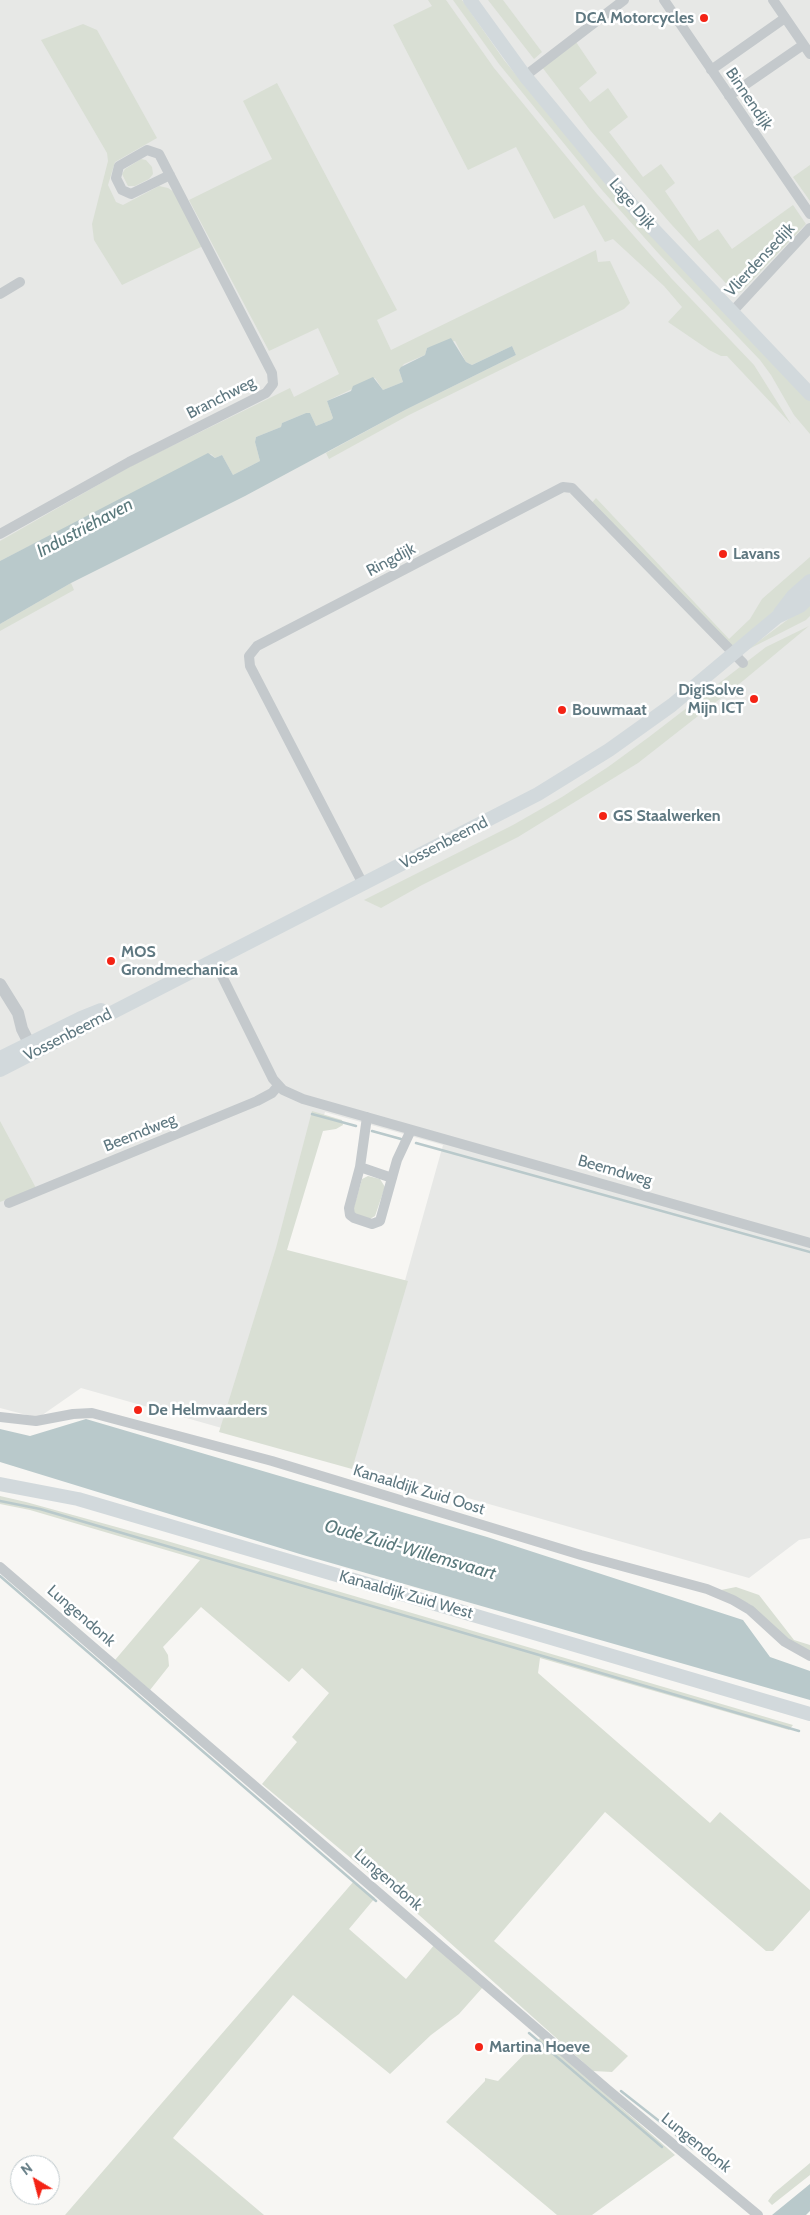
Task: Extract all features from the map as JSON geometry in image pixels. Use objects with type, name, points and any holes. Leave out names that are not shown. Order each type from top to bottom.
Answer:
[{"type":"main road","name":"Lage Dijk","points":[[470,0],[525,76],[640,215],[810,394]]},
{"type":"main road","name":"Vossenbeemd","points":[[0,1058],[136,1000],[546,790],[610,750],[738,659],[777,617],[793,596],[810,581]]},
{"type":"main road","name":"Vossenbeemd","points":[[777,617],[800,606],[810,596]]},
{"type":"main road","name":"Vossenbeemd","points":[[0,1070],[35,1044]]},
{"type":"main road","name":"Kanaaldijk Zuid West","points":[[0,1484],[78,1498],[810,1714]]},
{"type":"street","points":[[525,76],[624,0]]},
{"type":"street","name":"Binnendijk","points":[[664,0],[810,214]]},
{"type":"street","points":[[773,0],[810,54]]},
{"type":"street","points":[[711,70],[785,18]]},
{"type":"street","points":[[728,96],[803,45]]},
{"type":"street","name":"Branchweg","points":[[0,534],[129,462],[266,393],[273,384],[272,373],[170,175],[159,154],[147,150],[119,166],[116,178],[122,190],[131,194],[170,175]]},
{"type":"street","name":"Vlierdensedijk","points":[[732,312],[810,228]]},
{"type":"street","points":[[0,294],[20,282]]},
{"type":"street","name":"Ringdijk","points":[[363,884],[250,666],[249,656],[257,646],[563,487],[572,488],[738,659]]},
{"type":"street","points":[[214,960],[278,1086]]},
{"type":"street","points":[[0,984],[18,1013],[29,1025],[35,1044]]},
{"type":"street","name":"Beemdweg","points":[[10,1203],[257,1101],[272,1093],[278,1086],[303,1099],[810,1242]]},
{"type":"street","points":[[367,1117],[360,1167],[349,1208],[350,1215],[354,1218],[372,1224],[380,1221],[397,1160],[411,1130]]},
{"type":"street","points":[[360,1167],[392,1178]]},
{"type":"street","name":"Kanaaldijk Zuid Oost","points":[[0,1418],[24,1422],[73,1414],[92,1413],[272,1461],[581,1555],[706,1589],[733,1600],[750,1610],[785,1642],[810,1656]]},
{"type":"street","name":"Lungendonk","points":[[0,1567],[608,2090],[758,2215]]},
{"type":"shaded area","points":[[0,0],[810,0],[810,1538],[799,1540],[749,1578],[81,1388],[38,1418],[0,1408]],"holes":[[[325,1112],[443,1145],[404,1284],[281,1254]]]},
{"type":"shaded area","points":[[428,0],[446,0],[494,68],[597,194],[671,278],[754,365],[791,424],[727,356],[721,356],[709,350],[668,322],[682,307],[664,286],[613,239],[605,242],[584,205],[554,219],[516,147],[468,170],[393,25],[432,6]]},
{"type":"shaded area","points":[[453,0],[462,0],[504,60],[547,113],[810,401],[810,434],[794,415],[760,360],[659,254],[602,190],[499,64]]},
{"type":"shaded area","points":[[488,0],[503,0],[542,52],[534,59]]},
{"type":"shaded area","points":[[83,24],[97,30],[157,138],[115,162],[108,185],[116,202],[123,205],[159,186],[168,188],[174,192],[203,246],[122,285],[94,240],[92,224],[108,161],[107,153],[41,40]]},
{"type":"shaded area","points":[[576,42],[597,73],[579,88],[590,102],[608,88],[628,117],[609,132],[643,177],[661,164],[675,183],[665,191],[699,241],[718,229],[732,249],[793,205],[806,224],[741,292],[735,293],[671,224],[590,130],[542,67]]},
{"type":"shaded area","points":[[277,83],[397,310],[377,320],[391,350],[596,250],[598,262],[610,261],[630,303],[624,309],[409,415],[329,459],[326,453],[405,410],[516,355],[512,346],[472,365],[466,362],[455,341],[427,348],[425,355],[404,364],[399,370],[403,382],[383,390],[375,378],[327,401],[333,418],[331,420],[316,426],[310,413],[306,413],[282,423],[281,427],[256,437],[255,442],[260,461],[233,475],[222,455],[215,458],[211,454],[0,561],[0,541],[131,466],[290,388],[294,397],[339,374],[318,328],[269,351],[189,200],[272,159],[243,101]]},
{"type":"shaded area","points":[[141,159],[146,160],[152,167],[153,174],[149,179],[135,186],[128,186],[122,174],[125,169]]},
{"type":"shaded area","points":[[810,165],[810,201],[793,177]]},
{"type":"shaded area","points":[[596,498],[729,639],[750,619],[762,599],[810,557],[810,578],[733,648],[591,504]]},
{"type":"shaded area","points":[[71,583],[74,590],[0,631],[0,624]]},
{"type":"shaded area","points":[[810,603],[810,616],[806,620],[747,650]]},
{"type":"shaded area","points":[[809,626],[744,680],[638,763],[518,837],[422,885],[381,908],[364,900],[513,825],[562,797],[649,737],[766,647]]},
{"type":"shaded area","points":[[312,1111],[342,1120],[343,1125],[336,1129],[323,1131],[287,1250],[408,1281],[352,1469],[219,1432],[276,1248]]},
{"type":"shaded area","points":[[0,1121],[36,1188],[0,1202]]},
{"type":"shaded area","points":[[368,1176],[380,1179],[385,1187],[375,1216],[368,1220],[356,1217],[353,1210],[362,1179]]},
{"type":"shaded area","points":[[0,1496],[167,1541],[793,1725],[789,1730],[540,1658],[538,1673],[710,1823],[720,1812],[810,1890],[810,1910],[773,1951],[766,1951],[605,1812],[494,1941],[628,2056],[612,2072],[593,2071],[419,1915],[262,1784],[297,1742],[292,1737],[329,1693],[302,1668],[289,1682],[201,1607],[163,1647],[168,1655],[169,1666],[150,1690],[115,1660],[200,1560],[30,1510],[0,1504]]},
{"type":"shaded area","points":[[736,1587],[759,1595],[794,1640],[810,1645],[810,1653],[793,1647],[751,1605],[721,1590]]},
{"type":"shaded area","points":[[354,1881],[375,1898],[349,1929],[406,1979],[435,1944],[483,1987],[459,2014],[431,2035],[390,2074],[293,1995],[173,2138],[264,2215],[65,2215]]},
{"type":"shaded area","points":[[541,2037],[675,2155],[592,2215],[557,2215],[446,2122],[485,2081],[485,2078],[498,2081]]},
{"type":"shaded area","points":[[810,2163],[810,2175],[772,2205],[768,2201],[773,2194]]},
{"type":"water","name":"Industriehaven","points":[[451,338],[466,362],[472,365],[512,346],[516,355],[405,410],[245,496],[71,583],[0,624],[0,561],[208,453],[215,458],[222,455],[233,475],[260,461],[255,442],[256,437],[281,427],[282,423],[306,413],[310,413],[316,426],[331,420],[333,418],[327,401],[351,391],[353,386],[373,377],[383,390],[403,382],[399,370],[401,367],[425,355],[427,348]]},
{"type":"water","name":"Oude Zuid-Willemsvaart","points":[[86,1419],[487,1537],[743,1620],[770,1657],[810,1671],[810,1700],[303,1555],[0,1462],[0,1429],[30,1436]]},
{"type":"water","points":[[810,2184],[810,2211],[806,2215],[772,2215]]},
{"type":"waterway","points":[[312,1114],[356,1126]]},
{"type":"waterway","points":[[372,1131],[401,1139]]},
{"type":"waterway","points":[[416,1143],[810,1252]]},
{"type":"waterway","points":[[0,1501],[40,1509],[799,1731]]},
{"type":"waterway","points":[[0,1576],[376,1901]]},
{"type":"waterway","points":[[529,2033],[662,2147]]},
{"type":"waterway","points":[[621,2091],[668,2128]]},
{"type":"waterway","points":[[676,2135],[693,2149]]},
{"type":"waterway","points":[[702,2156],[724,2173]]},
{"type":"place","name":"DCA Motorcycles","points":[[704,18]]},
{"type":"place","name":"Lavans","points":[[723,554]]},
{"type":"place","name":"DigiSolve Mijn ICT","points":[[754,699]]},
{"type":"place","name":"Bouwmaat","points":[[562,710]]},
{"type":"place","name":"GS Staalwerken","points":[[603,816]]},
{"type":"place","name":"MOS Grondmechanica","points":[[111,961]]},
{"type":"place","name":"De Helmvaarders","points":[[138,1410]]},
{"type":"place","name":"Martina Hoeve","points":[[479,2047]]}]
